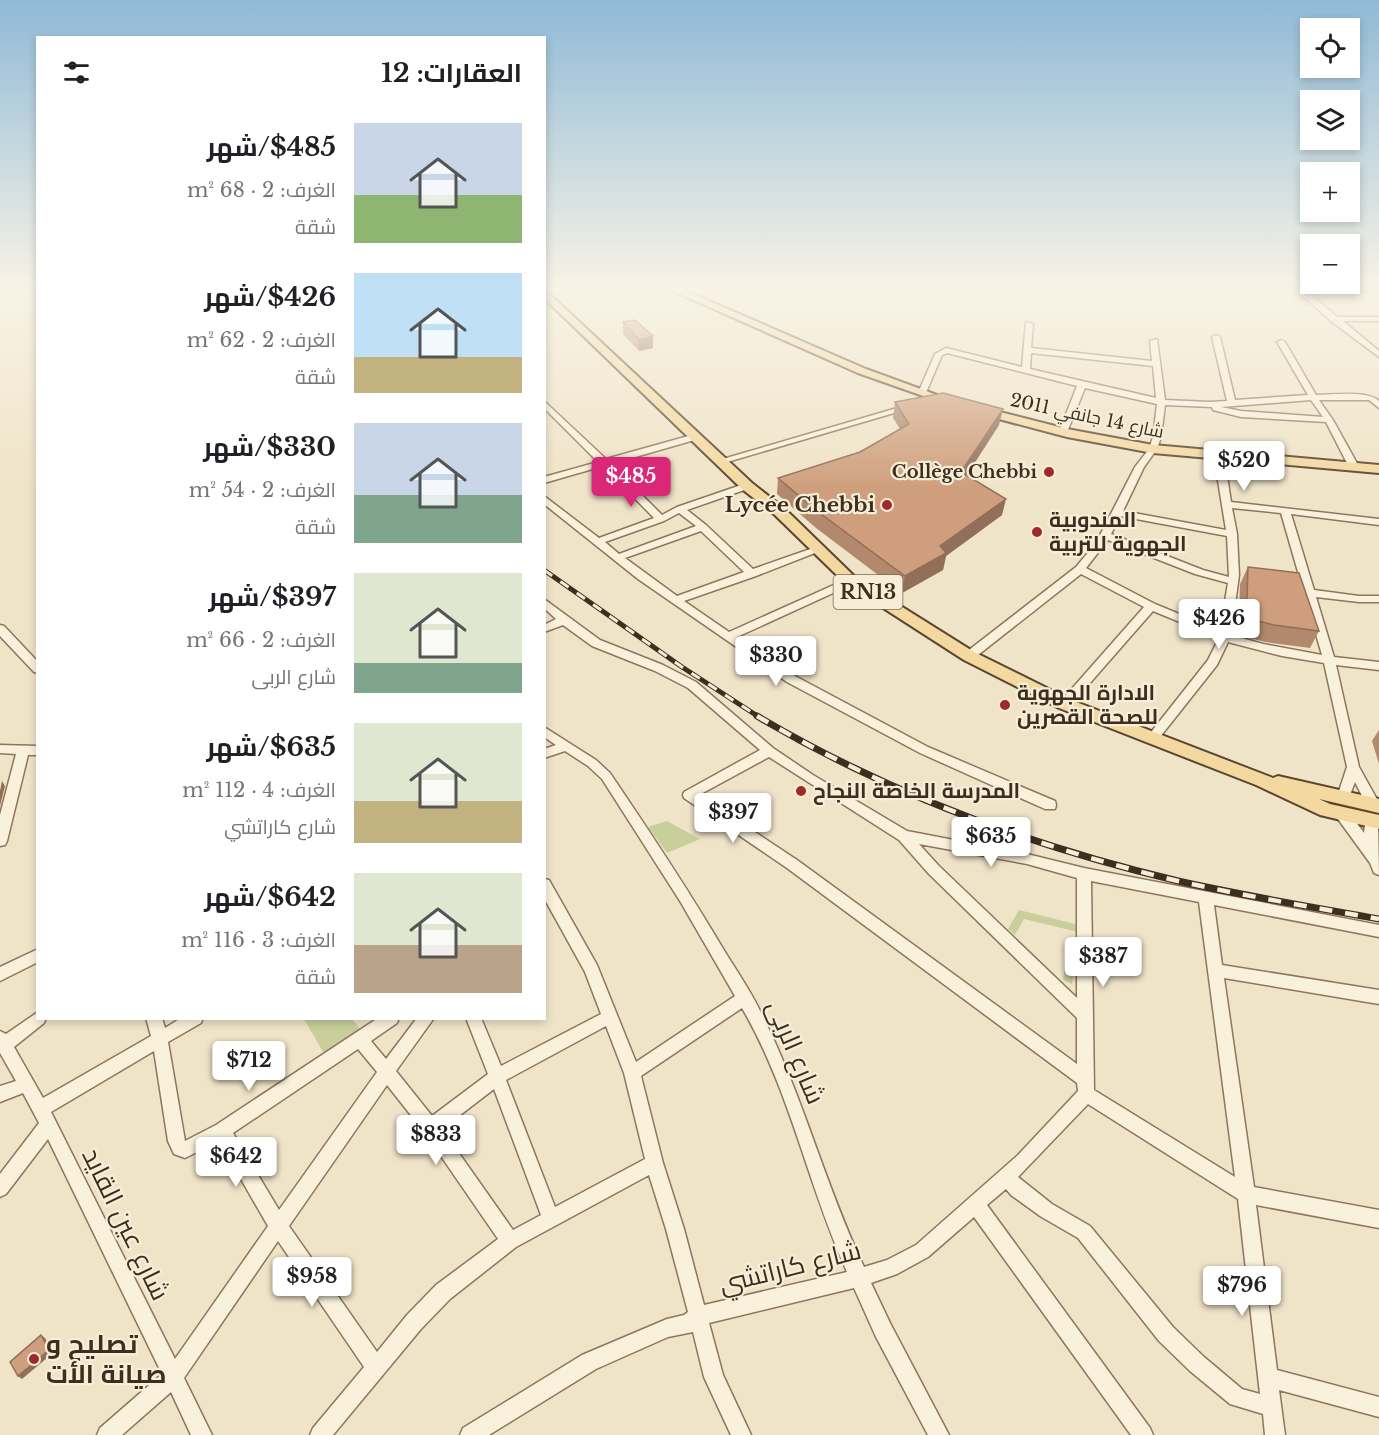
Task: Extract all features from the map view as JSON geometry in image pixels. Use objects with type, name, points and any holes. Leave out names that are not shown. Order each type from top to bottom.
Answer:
[{"type":"main road","name":"RN13","points":[[609,354],[747,486],[780,512],[820,549],[851,581],[969,656],[1065,704],[1266,782]]},
{"type":"main road","name":"شارع 14 جانفي 2011","points":[[822,354],[940,399],[1063,432],[1153,449],[1354,467],[1378,472]]},
{"type":"main road","points":[[1266,782],[1296,785],[1343,797],[1376,813]]},
{"type":"main road","points":[[1266,782],[1310,804],[1342,815],[1376,813]]},
{"type":"main road","points":[[1342,815],[1340,805],[1343,797]]},
{"type":"street","points":[[922,393],[939,354]]},
{"type":"street","points":[[957,354],[1161,402],[1210,405],[1313,397],[1368,397],[1379,405]]},
{"type":"street","points":[[1026,370],[1028,354]]},
{"type":"street","points":[[1057,354],[1155,364]]},
{"type":"street","points":[[969,656],[1040,603],[1080,569],[1106,536],[1140,467],[1153,449],[1160,425],[1161,402],[1155,354]]},
{"type":"street","points":[[1220,354],[1232,404]]},
{"type":"street","points":[[1288,354],[1329,420],[1354,467]]},
{"type":"street","points":[[1063,432],[1082,385]]},
{"type":"street","points":[[721,461],[940,399]]},
{"type":"street","points":[[546,405],[661,519]]},
{"type":"street","points":[[1210,405],[1241,414],[1329,420]]},
{"type":"street","points":[[546,479],[695,437]]},
{"type":"street","points":[[1152,739],[1213,662],[1225,637],[1233,581],[1232,534],[1219,456]]},
{"type":"street","points":[[596,542],[747,486]]},
{"type":"street","points":[[546,501],[616,558],[791,679],[880,729],[957,766],[1050,805]]},
{"type":"street","points":[[1227,504],[1379,522]]},
{"type":"street","points":[[680,509],[703,527],[752,574]]},
{"type":"street","points":[[1285,512],[1329,660],[1353,767],[1376,813],[1370,835],[1377,864]]},
{"type":"street","points":[[1118,513],[1232,534]]},
{"type":"street","points":[[616,558],[703,527]]},
{"type":"street","points":[[1106,536],[1199,572],[1233,581]]},
{"type":"street","points":[[675,600],[820,549]]},
{"type":"street","points":[[1080,569],[1151,606],[1225,637],[1253,646],[1329,660],[1379,666]]},
{"type":"street","points":[[729,636],[851,581]]},
{"type":"street","points":[[1310,593],[1379,599]]},
{"type":"street","points":[[546,604],[596,643],[659,668],[692,685],[769,751],[904,836],[934,870],[1086,1017]]},
{"type":"street","points":[[1065,704],[1107,659],[1151,606]]},
{"type":"street","points":[[546,628],[564,620]]},
{"type":"street","points":[[0,629],[36,667]]},
{"type":"street","name":"شارع الربى","points":[[546,734],[592,763],[606,776],[686,897],[745,998],[774,1058],[836,1228],[939,1435]]},
{"type":"street","points":[[546,753],[567,746]]},
{"type":"street","points":[[0,749],[36,751]]},
{"type":"street","points":[[0,841],[23,750]]},
{"type":"street","points":[[769,751],[732,774],[689,795],[792,864],[1086,1086],[1246,1194],[1379,1219]]},
{"type":"street","points":[[1343,797],[1353,767]]},
{"type":"street","points":[[1342,815],[1377,864]]},
{"type":"street","points":[[904,836],[1028,860],[1206,899],[1379,931]]},
{"type":"street","points":[[1084,874],[1086,1086]]},
{"type":"street","points":[[546,888],[592,970],[632,1073],[654,1163],[714,1377],[741,1435]]},
{"type":"street","points":[[1206,899],[1246,1194],[1275,1435]]},
{"type":"street","points":[[0,974],[36,956]]},
{"type":"street","points":[[1216,970],[1379,997]]},
{"type":"street","points":[[632,1073],[745,998]]},
{"type":"street","points":[[431,1127],[498,1076],[610,1017]]},
{"type":"street","points":[[2,1042],[36,1020]]},
{"type":"street","points":[[155,1020],[177,1140],[180,1148],[185,1150],[222,1131],[389,1020]]},
{"type":"street","points":[[0,1188],[45,1117],[193,1020]]},
{"type":"street","points":[[107,1435],[174,1376],[426,1020]]},
{"type":"street","points":[[474,1020],[498,1076],[523,1150],[551,1219]]},
{"type":"street","points":[[360,1039],[431,1127],[510,1241]]},
{"type":"street","name":"شارع عين القايد","points":[[2,1042],[45,1117],[202,1435]]},
{"type":"street","points":[[0,1094],[25,1085]]},
{"type":"street","name":"شارع كاراتشي","points":[[470,1435],[589,1362],[667,1328],[688,1324],[698,1316],[859,1278],[891,1268],[922,1251],[1007,1177],[1086,1086]]},
{"type":"street","points":[[222,1131],[279,1227],[376,1367]]},
{"type":"street","points":[[320,1435],[376,1367],[443,1292],[510,1241],[654,1163]]},
{"type":"street","points":[[1007,1177],[1017,1189],[1046,1210],[1084,1232],[1166,1334],[1197,1364],[1237,1397],[1272,1407]]},
{"type":"street","points":[[976,1205],[1143,1435]]},
{"type":"street","points":[[1268,1377],[1379,1407]]},
{"type":"green space","points":[[667,821],[700,839],[667,853],[648,827]]},
{"type":"green space","points":[[1019,910],[1079,925],[1078,932],[1024,919],[1015,935],[1008,929]]},
{"type":"green space","points":[[1068,940],[1077,943],[1072,984],[1063,980]]},
{"type":"green space","points":[[305,1020],[353,1020],[363,1032],[326,1057]]},
{"type":"building","name":"Lycée Chebbi","points":[[943,393],[1003,409],[961,472],[1006,499],[940,546],[946,553],[905,576],[817,511],[778,478],[860,452],[909,424],[895,402]]},
{"type":"building","points":[[1248,567],[1299,573],[1319,631],[1274,625],[1243,617],[1247,598]]},
{"type":"building","name":"تصليح و صيانة الأت","points":[[41,1335],[49,1350],[18,1376],[10,1362]]},
{"type":"railway","points":[[546,571],[682,667],[759,717]]},
{"type":"railway","points":[[757,716],[806,744],[909,793],[1014,834],[1178,881],[1379,919]]},
{"type":"place","name":"Collège Chebbi","points":[[1049,472]]},
{"type":"place","name":"Lycée Chebbi","points":[[887,505]]},
{"type":"place","name":"المندوبية الجهوية للتربية","points":[[1037,532]]},
{"type":"place","name":"الادارة الجهوية للصحة القصرين","points":[[1005,705]]},
{"type":"place","name":"المدرسة الخاصة النجاح","points":[[801,791]]},
{"type":"place","name":"تصليح و صيانة الأت","points":[[34,1359]]}]
